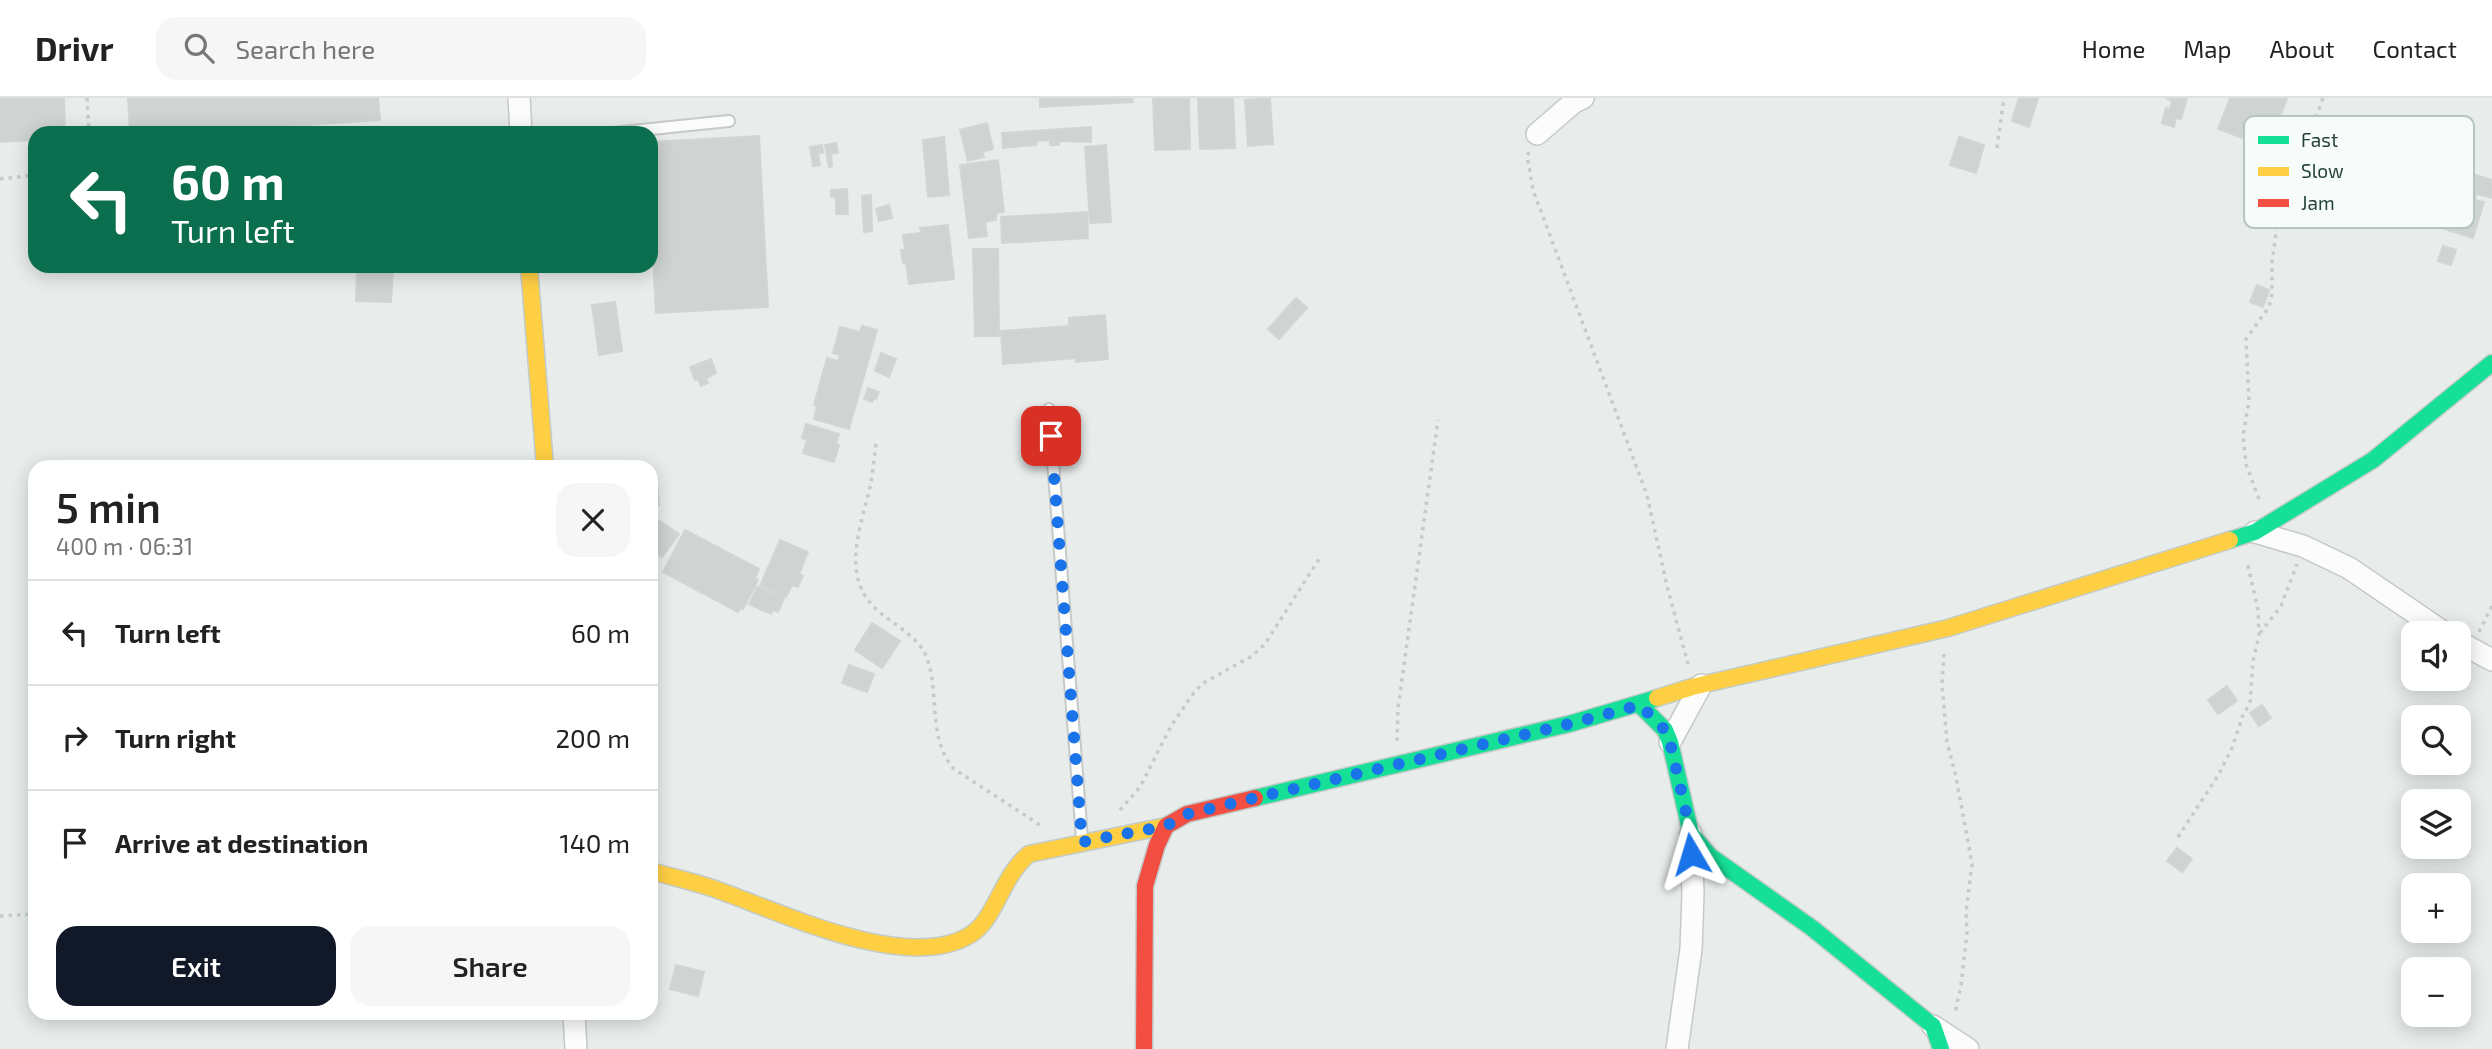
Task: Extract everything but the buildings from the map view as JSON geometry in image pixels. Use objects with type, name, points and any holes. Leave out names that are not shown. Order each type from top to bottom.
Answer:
[{"type":"street","points":[[519,98],[521,126]]},
{"type":"street","points":[[1537,134],[1574,102],[1583,98]]},
{"type":"street","points":[[530,273],[544,460]]},
{"type":"street","points":[[658,873],[721,891],[824,931],[905,948],[944,944],[970,936],[985,923],[1016,865],[1029,854],[1166,826],[1187,814],[1569,724],[1640,705],[1696,686],[1948,628],[2257,530],[2373,460],[2492,363]]},
{"type":"street","points":[[2461,389],[2492,388]]},
{"type":"street","points":[[2257,530],[2303,546],[2348,568],[2427,621]]},
{"type":"street","points":[[2471,650],[2492,660]]},
{"type":"street","points":[[1670,742],[1696,686]]},
{"type":"street","points":[[1640,705],[1665,730],[1670,742],[1691,834],[1691,949],[1676,1049]]},
{"type":"street","points":[[1144,1049],[1145,886],[1157,845],[1166,826]]},
{"type":"street","points":[[1691,834],[1710,856],[1812,928],[1941,1037],[1968,1049]]},
{"type":"street","points":[[574,1020],[576,1049]]},
{"type":"lane","points":[[658,128],[729,121]]},
{"type":"lane","points":[[1049,409],[1083,841]]},
{"type":"path","points":[[87,98],[89,126]]},
{"type":"path","points":[[1997,148],[2004,98]]},
{"type":"path","points":[[2316,116],[2323,98]]},
{"type":"path","points":[[1537,134],[1527,156],[1533,190],[1647,495],[1696,686]]},
{"type":"path","points":[[0,179],[28,176]]},
{"type":"path","points":[[2178,837],[2219,774],[2250,703],[2253,661],[2259,635],[2258,496],[2246,464],[2243,436],[2249,401],[2246,339],[2269,307],[2277,228]]},
{"type":"path","points":[[1396,764],[1398,708],[1438,420]]},
{"type":"path","points":[[877,444],[871,483],[855,548],[857,576],[874,607],[924,648],[930,664],[936,721],[945,759],[965,776],[1083,841],[1140,786],[1171,726],[1195,691],[1205,682],[1252,656],[1265,643],[1319,559]]},
{"type":"path","points":[[2259,635],[2281,606],[2303,546]]},
{"type":"path","points":[[2471,636],[2492,606]]},
{"type":"path","points":[[1941,1037],[1961,985],[1972,864],[1942,708],[1943,660],[1948,628]]},
{"type":"path","points":[[0,916],[28,914]]},
{"type":"traffic: fast","points":[[2230,540],[2255,532],[2373,460],[2492,363]]},
{"type":"traffic: fast","points":[[1255,798],[1569,724],[1657,698]]},
{"type":"traffic: fast","points":[[1640,705],[1665,730],[1691,834],[1710,856],[1812,928],[1933,1026],[1941,1049]]},
{"type":"traffic: slow","points":[[530,273],[544,460]]},
{"type":"traffic: slow","points":[[1657,698],[1692,687],[1948,628],[2230,540]]},
{"type":"traffic: slow","points":[[658,873],[714,889],[846,936],[881,944],[914,947],[944,945],[970,935],[979,928],[1019,863],[1029,854],[1166,826]]},
{"type":"traffic: jam","points":[[1144,1049],[1145,886],[1157,845],[1166,826],[1187,814],[1255,798]]},
{"type":"route","points":[[1051,436],[1082,842],[1166,826],[1187,814],[1640,705],[1665,730],[1670,742],[1691,834],[1691,854]]}]
